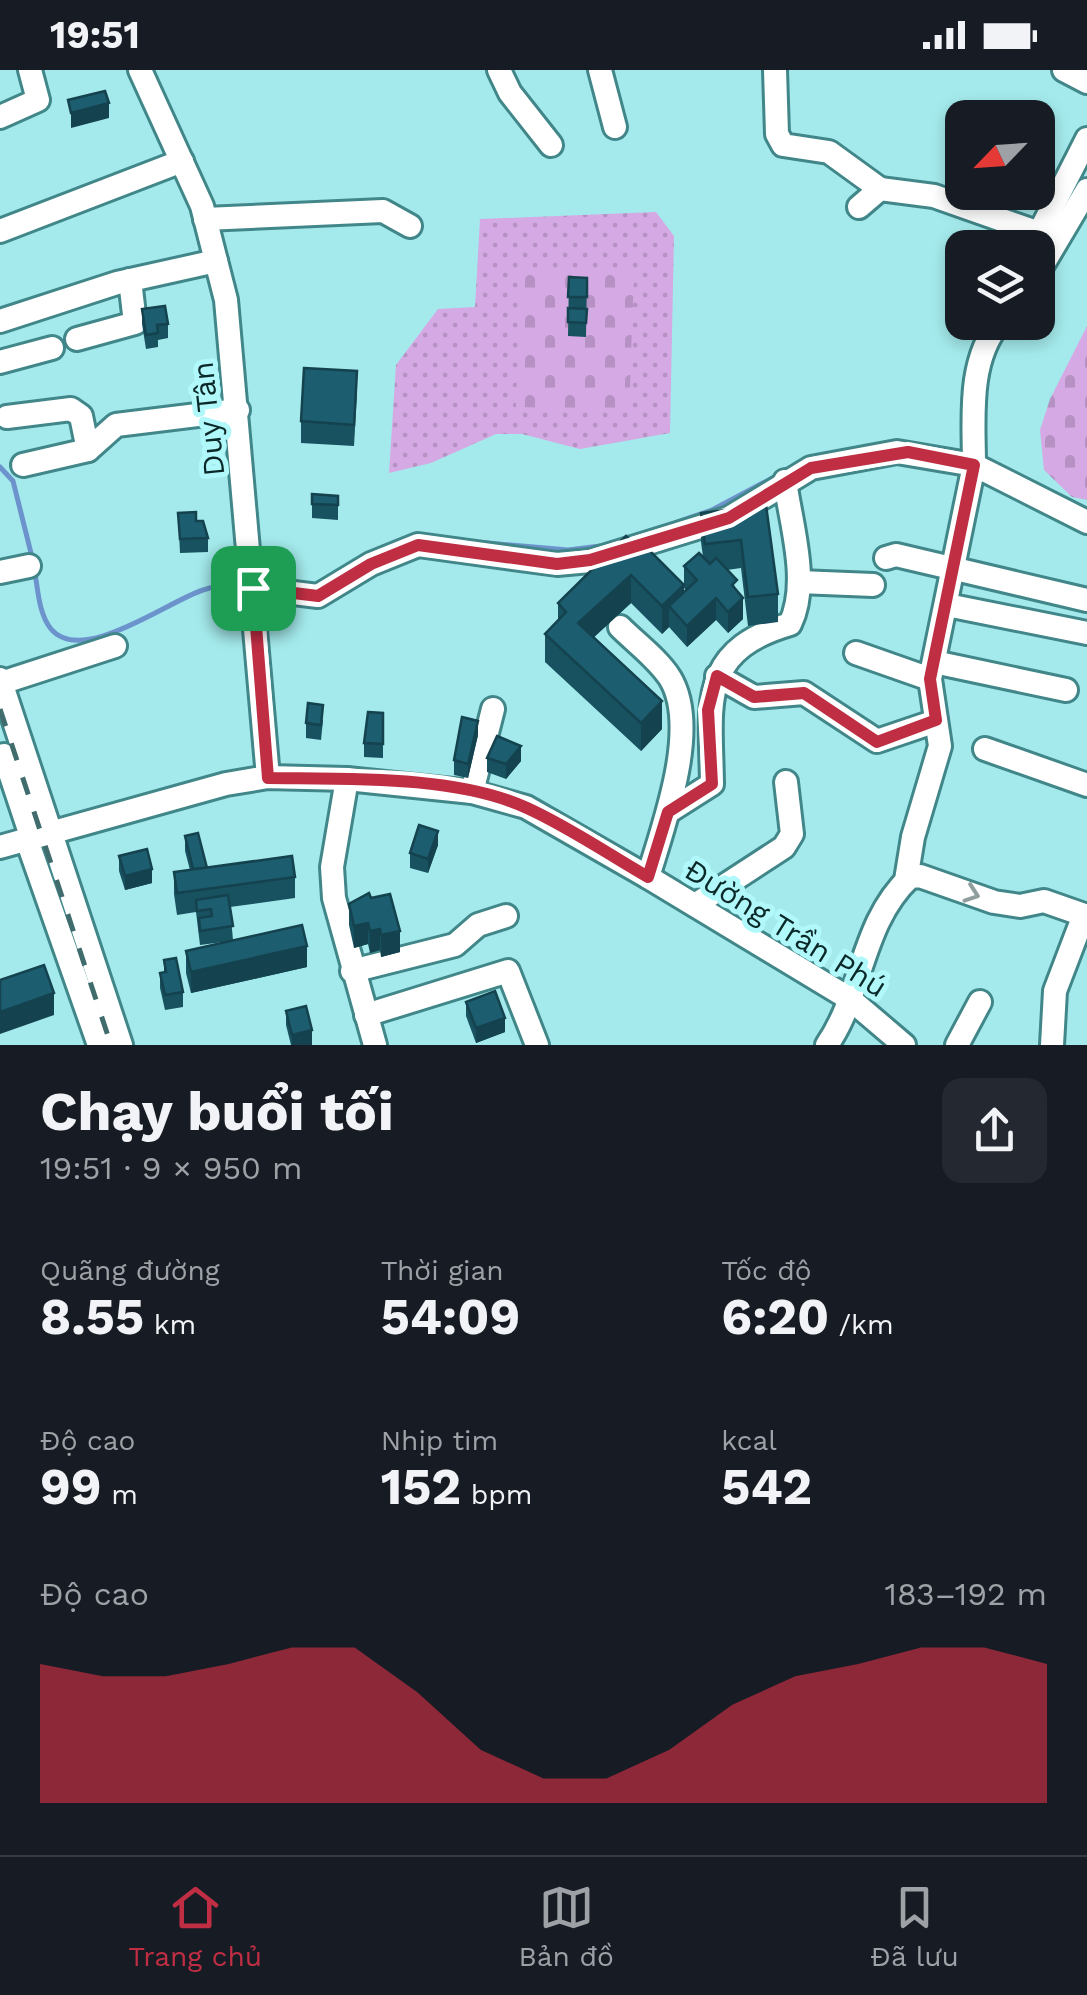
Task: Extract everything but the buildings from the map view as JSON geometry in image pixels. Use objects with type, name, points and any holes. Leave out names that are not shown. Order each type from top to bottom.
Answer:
[{"type":"street","points":[[0,117],[38,100],[30,70]]},
{"type":"street","name":"Duy Tân","points":[[140,70],[205,220],[226,300],[268,778]]},
{"type":"street","points":[[500,70],[510,93],[551,145]]},
{"type":"street","points":[[600,70],[614,127]]},
{"type":"street","points":[[776,70],[777,134],[782,145],[829,152],[880,188],[934,196],[1012,230]]},
{"type":"street","points":[[1064,70],[1087,82]]},
{"type":"street","points":[[1042,230],[1087,139]]},
{"type":"street","points":[[0,231],[182,162]]},
{"type":"street","points":[[858,206],[880,188]]},
{"type":"street","points":[[1055,244],[1087,190]]},
{"type":"street","points":[[205,220],[383,211],[410,226]]},
{"type":"street","points":[[0,321],[130,280],[216,261]]},
{"type":"street","points":[[76,339],[134,323],[130,280]]},
{"type":"street","points":[[826,1045],[850,999],[875,925],[906,880],[913,837],[940,746],[932,671],[948,605],[972,462],[973,394],[988,340]]},
{"type":"street","points":[[0,362],[52,348]]},
{"type":"street","points":[[7,417],[71,410],[81,416],[88,450]]},
{"type":"street","points":[[23,465],[88,450],[116,425],[238,410]]},
{"type":"street","points":[[253,583],[318,596],[371,564],[418,545],[557,564],[590,560],[718,522],[811,468],[897,452],[972,462],[1087,522]]},
{"type":"street","points":[[668,812],[712,784],[708,710],[724,661],[759,634],[790,624],[797,610],[799,582],[785,481]]},
{"type":"street","points":[[886,558],[896,554],[951,571],[1087,600]]},
{"type":"street","points":[[0,572],[29,566]]},
{"type":"street","points":[[799,582],[874,584]]},
{"type":"street","points":[[948,605],[1087,633]]},
{"type":"street","points":[[620,628],[668,675],[681,702],[680,748],[668,812],[648,877]]},
{"type":"street","points":[[98,1045],[37,837],[1,681],[115,646]]},
{"type":"street","points":[[856,652],[932,671],[1066,690]]},
{"type":"street","points":[[717,676],[754,697],[804,693],[877,742],[936,720]]},
{"type":"street","points":[[472,792],[493,709]]},
{"type":"street","points":[[986,749],[1087,786]]},
{"type":"street","points":[[4,755],[121,1045]]},
{"type":"street","name":"Đường Trần Phú","points":[[0,847],[226,784],[268,778],[347,779],[472,792],[526,808],[648,877],[850,999],[904,1045]]},
{"type":"street","points":[[347,779],[332,867],[334,898],[375,1045]]},
{"type":"street","points":[[695,906],[784,847],[792,834],[786,782]]},
{"type":"street","points":[[906,880],[920,876],[994,902],[1020,906],[1044,902],[1086,916],[1054,991],[1052,1045]]},
{"type":"street","points":[[352,971],[456,945],[478,924],[506,916]]},
{"type":"street","points":[[366,1015],[508,971],[537,1045]]},
{"type":"street","points":[[957,1045],[980,1002]]},
{"type":"green space","points":[[656,212],[674,236],[670,433],[580,449],[522,434],[496,434],[431,463],[389,473],[396,365],[438,309],[475,307],[480,219]]},
{"type":"green space","points":[[520,267],[634,272],[629,412],[516,407]]},
{"type":"green space","points":[[1087,326],[1087,500],[1072,497],[1044,470],[1040,430],[1050,399]]},
{"type":"waterway","points":[[0,467],[13,481],[32,557]]},
{"type":"waterway","points":[[677,522],[712,510],[793,467]]},
{"type":"waterway","points":[[476,542],[568,550],[600,546]]},
{"type":"waterway","points":[[34,568],[41,608],[51,629],[65,638],[83,640],[125,628],[203,590],[242,581]]},
{"type":"railway","points":[[0,709],[111,1045]]},
{"type":"route","points":[[897,452],[974,465],[930,679],[936,720],[877,742],[804,693],[754,697],[717,676],[708,710],[712,784],[668,812],[648,877],[526,808],[496,798],[347,779],[268,778],[253,588],[318,596],[371,564],[418,545],[557,564],[590,560],[729,518],[811,468],[897,452]]}]
